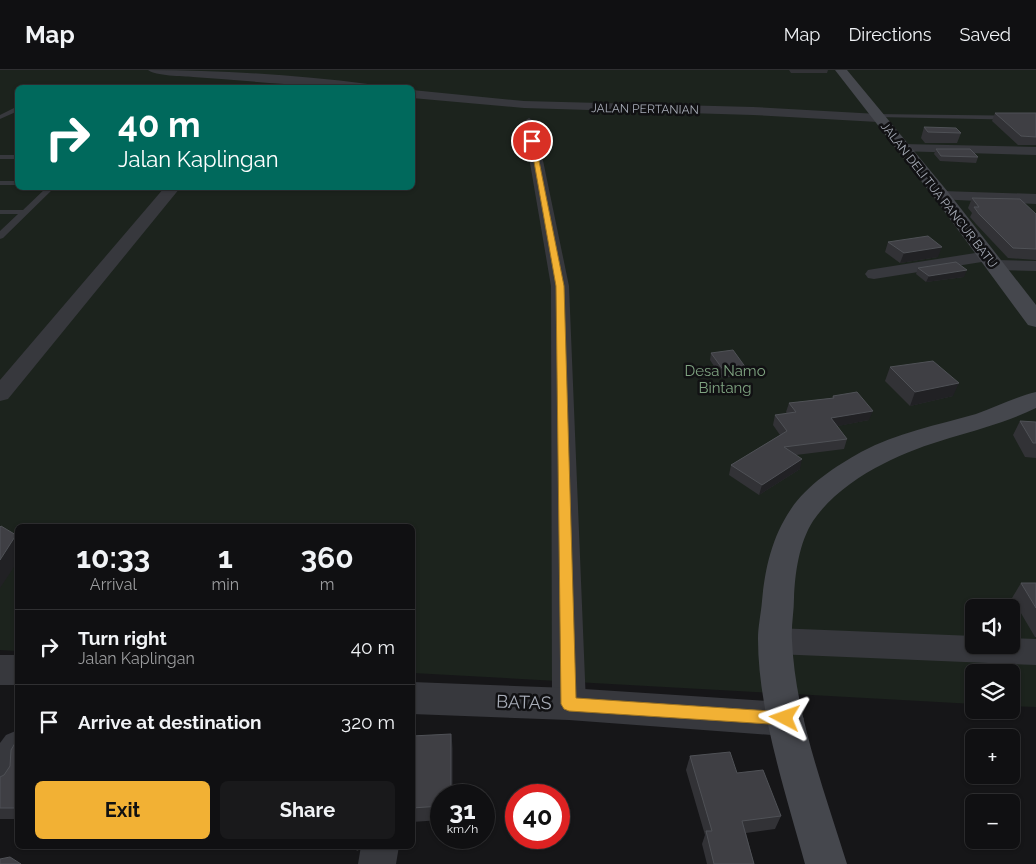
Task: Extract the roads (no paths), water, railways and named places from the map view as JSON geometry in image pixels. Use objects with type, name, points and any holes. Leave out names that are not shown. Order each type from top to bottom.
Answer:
[{"type":"main road","name":"JALAN DELI TUA PANCUR BATU","points":[[841,70],[942,196],[1036,320]]},
{"type":"main road","points":[[826,864],[785,718],[775,641],[778,587],[783,559],[791,535],[803,514],[819,497],[843,477],[872,458],[915,440],[1002,414],[1036,399]]},
{"type":"street","points":[[154,70],[263,79],[307,80],[345,85]]},
{"type":"street","name":"JALAN PERTANIAN","points":[[415,94],[503,103],[571,107],[877,116]]},
{"type":"street","points":[[529,122],[560,286],[569,704]]},
{"type":"street","points":[[902,148],[1036,151]]},
{"type":"street","points":[[0,394],[170,190]]},
{"type":"street","points":[[942,196],[1036,198]]},
{"type":"street","points":[[874,274],[991,260],[1036,266]]},
{"type":"street","points":[[775,641],[1036,652]]},
{"type":"street","points":[[0,670],[15,670]]},
{"type":"street","name":"BATAS","points":[[415,698],[569,704],[785,718]]},
{"type":"street","points":[[0,773],[15,750]]},
{"type":"street","points":[[377,864],[380,849]]},
{"type":"lane","points":[[0,108],[15,105]]},
{"type":"lane","points":[[0,117],[15,110]]},
{"type":"lane","points":[[877,116],[1036,118]]},
{"type":"lane","points":[[0,157],[15,157]]},
{"type":"lane","points":[[0,183],[15,183]]},
{"type":"lane","points":[[0,236],[48,190]]},
{"type":"lane","points":[[0,212],[25,212]]},
{"type":"park label","name":"Desa Namo Bintang","points":[[725,380]]}]
